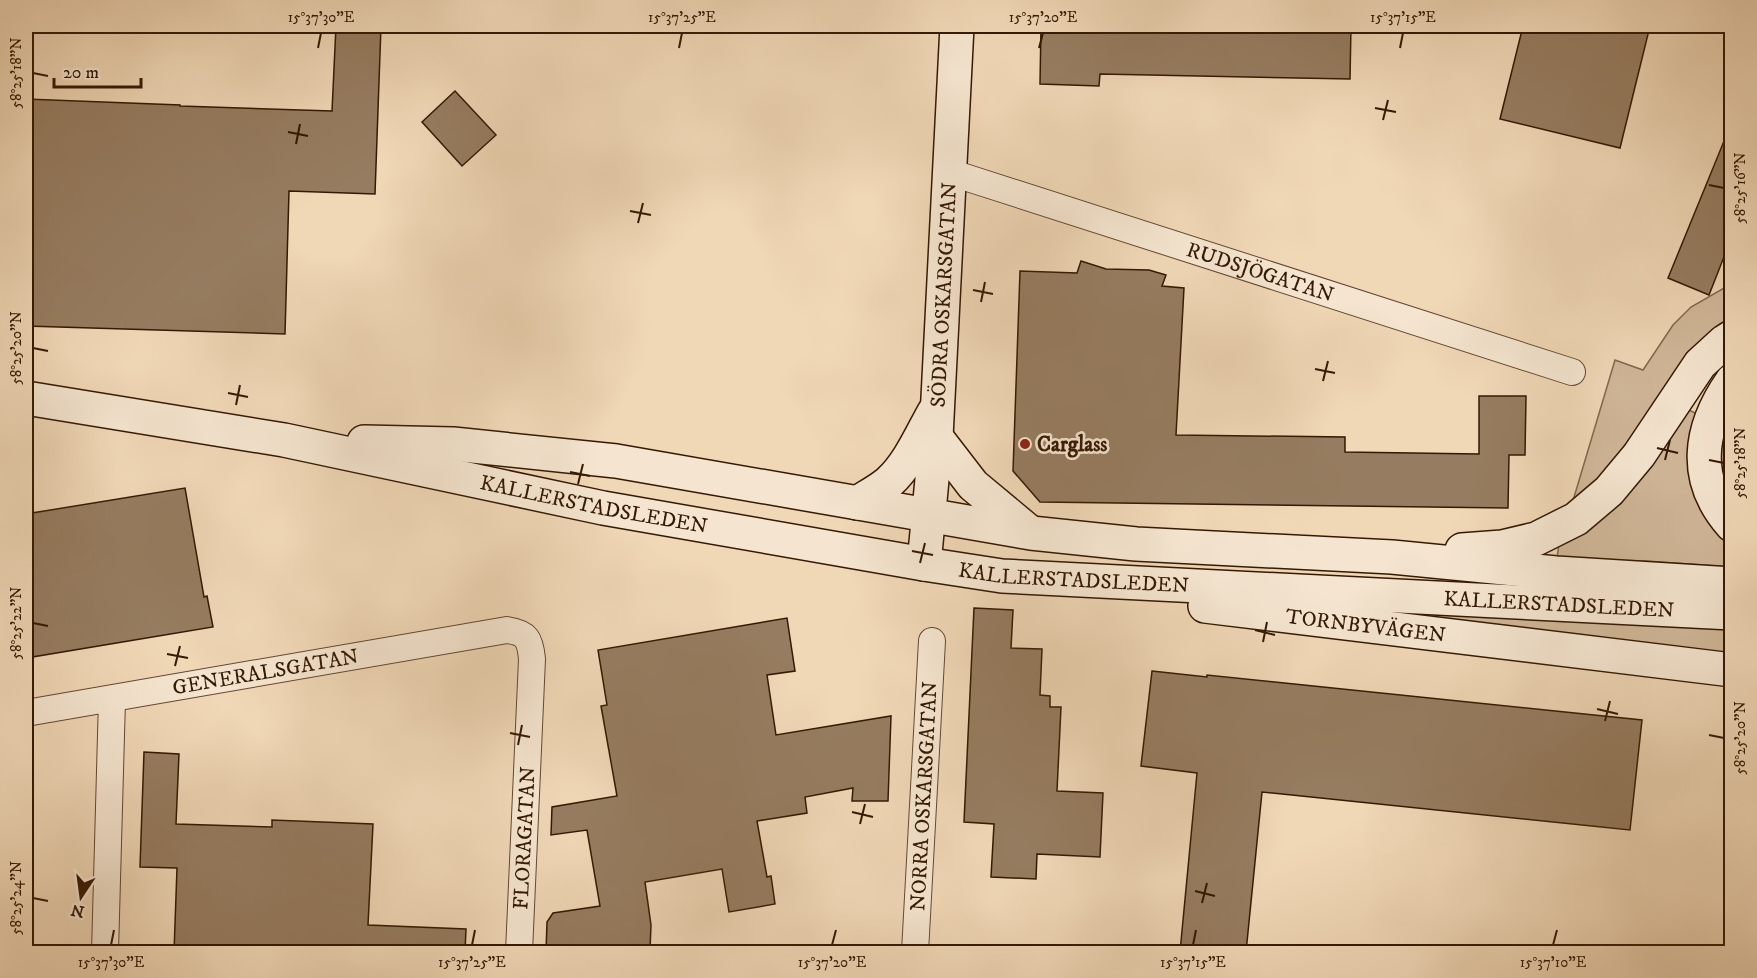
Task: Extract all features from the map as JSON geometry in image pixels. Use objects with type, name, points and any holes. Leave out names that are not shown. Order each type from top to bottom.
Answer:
[{"type":"main road","name":"SÖDRA OSKARSGATAN","points":[[924,564],[937,421],[957,26]]},
{"type":"main road","points":[[1392,557],[1502,547],[1536,539],[1576,519],[1609,491],[1639,455],[1700,364],[1731,337]]},
{"type":"main road","points":[[1731,381],[1709,421],[1704,448],[1704,472],[1712,494],[1731,525]]},
{"type":"main road","name":"KALLERSTADSLEDEN","points":[[26,398],[284,440],[603,508],[1002,576],[1731,614]]},
{"type":"main road","points":[[857,503],[891,481],[937,421],[973,486],[1031,533]]},
{"type":"main road","name":"KALLERSTADSLEDEN","points":[[284,440],[453,444],[616,461],[1031,533],[1136,544],[1392,557],[1556,573],[1731,584]]},
{"type":"main road","name":"TORNBYVÄGEN","points":[[1002,576],[1141,598],[1731,670]]},
{"type":"street","name":"RUDSJÖGATAN","points":[[949,172],[1572,372]]},
{"type":"street","name":"GENERALSGATAN","points":[[26,713],[507,630]]},
{"type":"street","name":"FLORAGATAN","points":[[507,630],[524,635],[530,645],[532,659],[519,952]]},
{"type":"street","name":"NORRA OSKARSGATAN","points":[[915,952],[932,641]]},
{"type":"street","points":[[105,952],[112,699]]},
{"type":"shaded area","points":[[1731,284],[1731,317],[1718,325],[1697,346],[1597,484],[1572,504],[1615,360],[1643,370],[1673,325],[1691,307]]},
{"type":"shaded area","points":[[1687,409],[1697,414],[1716,530],[1731,545],[1731,567],[1646,561],[1557,559],[1559,543]]},
{"type":"shaded area","points":[[1731,410],[1731,502],[1722,476],[1720,456]]},
{"type":"shaded area","points":[[1229,598],[1731,629],[1731,657]]},
{"type":"building","points":[[336,26],[381,26],[375,194],[289,191],[285,334],[26,326],[26,99],[332,111]]},
{"type":"building","points":[[1041,26],[1351,26],[1350,79],[1100,74],[1099,86],[1040,84]]},
{"type":"building","points":[[1523,26],[1650,26],[1620,148],[1500,119]]},
{"type":"building","points":[[455,91],[496,135],[462,166],[422,122]]},
{"type":"building","points":[[1731,124],[1731,239],[1709,295],[1668,278]]},
{"type":"building","points":[[1081,261],[1106,269],[1149,270],[1166,275],[1162,286],[1184,288],[1176,435],[1345,437],[1345,452],[1479,454],[1479,396],[1526,396],[1525,455],[1509,455],[1508,508],[1040,502],[1013,471],[1020,271],[1077,273]]},
{"type":"building","points":[[185,488],[204,597],[207,596],[213,627],[26,658],[26,514]]},
{"type":"building","points":[[974,608],[1013,610],[1011,648],[1042,649],[1040,695],[1050,696],[1050,707],[1061,707],[1057,791],[1103,793],[1100,857],[1037,854],[1036,879],[991,877],[994,824],[964,822]]},
{"type":"building","points":[[787,618],[795,671],[767,675],[776,735],[891,716],[888,801],[852,801],[853,788],[805,797],[807,813],[757,821],[767,877],[771,876],[775,904],[729,912],[722,869],[645,882],[651,925],[650,950],[613,948],[612,952],[546,952],[547,922],[553,913],[600,906],[587,830],[551,835],[552,807],[617,796],[601,706],[607,705],[598,650]]},
{"type":"building","points":[[1152,671],[1642,720],[1630,830],[1262,792],[1246,952],[1180,952],[1197,773],[1141,766]]},
{"type":"building","points":[[144,752],[179,754],[176,824],[272,827],[272,820],[373,824],[368,925],[466,929],[465,952],[174,952],[177,868],[140,867]]},
{"type":"place","name":"Carglass","points":[[1025,444]]}]
